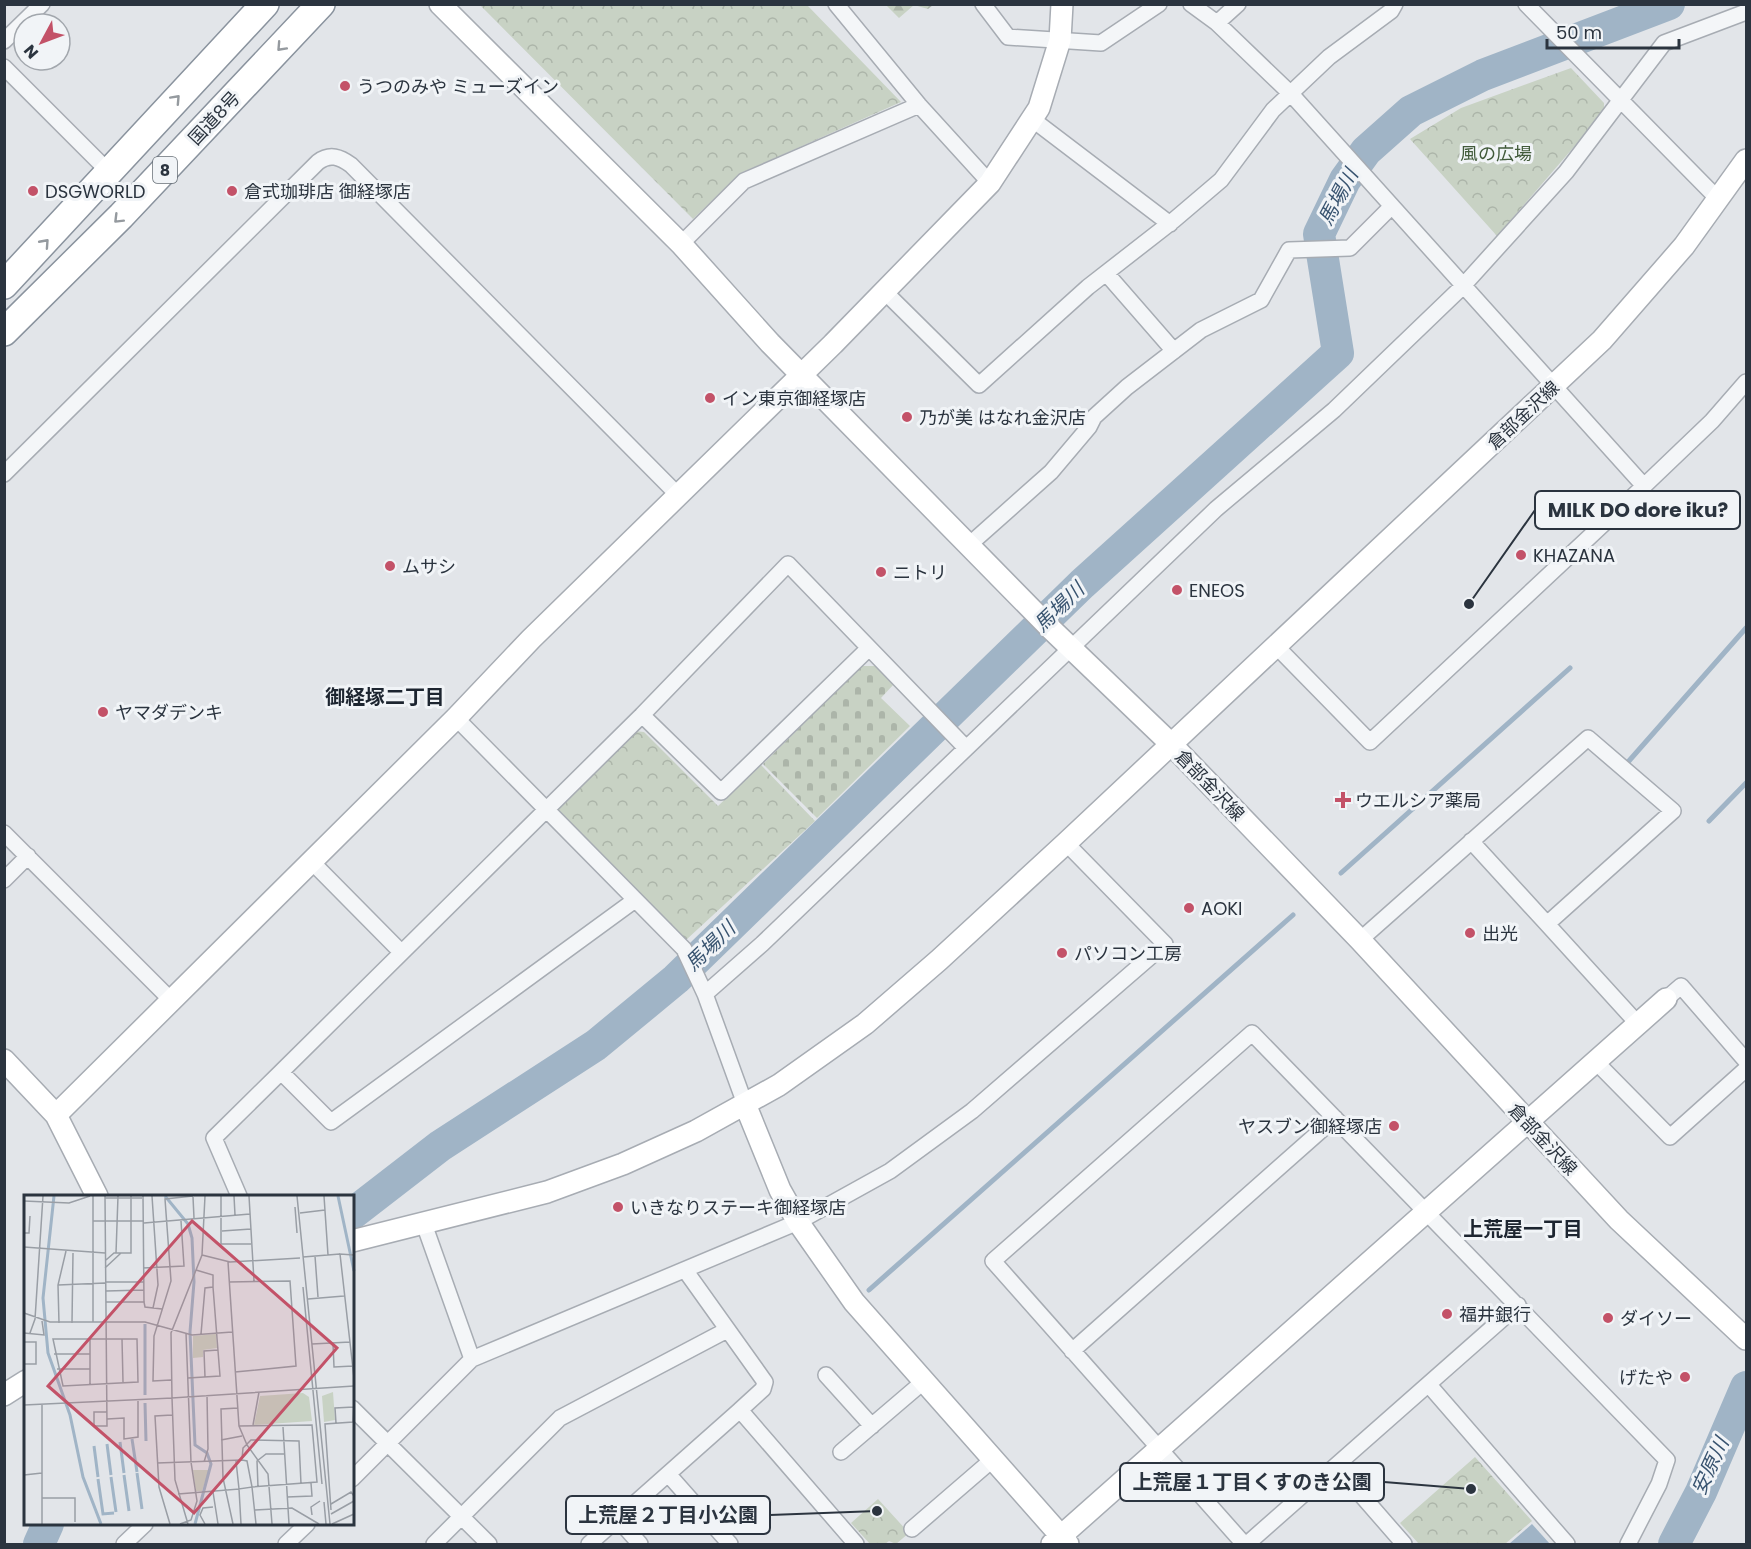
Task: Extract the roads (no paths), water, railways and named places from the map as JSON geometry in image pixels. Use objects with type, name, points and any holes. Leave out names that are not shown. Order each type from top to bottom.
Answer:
[{"type":"highway","name":"8","points":[[4,285],[265,4]]},
{"type":"highway","name":"国道8号","points":[[4,332],[121,216],[321,4]]},
{"type":"street","points":[[4,41],[42,4]]},
{"type":"street","points":[[354,1241],[547,1192],[623,1164],[696,1131],[746,1104],[826,1053],[895,999],[1066,843],[1170,743],[1035,613],[801,374],[681,244],[440,4]]},
{"type":"street","points":[[836,4],[919,105],[990,183]]},
{"type":"street","points":[[983,4],[1008,37],[1101,43],[1159,4]]},
{"type":"street","points":[[56,1115],[990,183],[1039,108],[1060,40],[1062,4]]},
{"type":"street","points":[[1191,4],[1217,23],[1292,95],[1644,486]]},
{"type":"street","points":[[1217,23],[1238,4]]},
{"type":"street","points":[[884,291],[979,385],[1106,273],[1170,224],[1221,180],[1273,110],[1292,95],[1329,57],[1391,11],[1395,4]]},
{"type":"street","points":[[1526,4],[1719,200]]},
{"type":"street","points":[[705,994],[769,937],[1216,509],[1334,410],[1462,286],[1566,172],[1664,43],[1746,12]]},
{"type":"street","points":[[4,67],[108,171]]},
{"type":"street","points":[[681,244],[744,182],[919,105]]},
{"type":"street","points":[[1032,118],[1170,224]]},
{"type":"street","points":[[4,474],[318,162],[333,156],[351,165],[678,495]]},
{"type":"street","name":"倉部金沢線","points":[[1743,1336],[1619,1220],[1360,940],[1170,743],[1554,386],[1648,290],[1719,200],[1746,160]]},
{"type":"street","points":[[969,545],[1052,472],[1089,427],[1094,417],[1127,387],[1201,330],[1261,300],[1289,250],[1350,248],[1391,207]]},
{"type":"street","points":[[1106,273],[1174,351]]},
{"type":"street","points":[[1276,646],[1370,742],[1712,421],[1746,382]]},
{"type":"street","points":[[238,1195],[214,1138],[642,715],[788,564],[966,748]]},
{"type":"street","points":[[642,715],[721,792],[869,648]]},
{"type":"street","points":[[456,718],[688,955],[705,994],[764,1155],[798,1222],[854,1302],[992,1460],[1060,1542],[1160,1449],[1681,986],[1746,1061]]},
{"type":"street","points":[[1360,940],[1588,738],[1673,811],[1546,924]]},
{"type":"street","points":[[4,833],[171,1000]]},
{"type":"street","points":[[1471,842],[1638,1024]]},
{"type":"street","points":[[354,1477],[472,1359],[798,1222],[890,1171],[972,1111],[1165,945],[1066,843]]},
{"type":"street","points":[[4,880],[28,856]]},
{"type":"street","points":[[311,861],[401,952]]},
{"type":"street","points":[[281,1072],[331,1122],[635,900]]},
{"type":"street","points":[[1518,1305],[1246,1545],[993,1261],[1252,1033],[1427,1211],[1518,1305],[1667,1460],[1659,1484],[1628,1545]]},
{"type":"street","points":[[4,1060],[56,1115],[97,1195]]},
{"type":"street","points":[[1596,1062],[1670,1137],[1746,1069]]},
{"type":"street","points":[[1071,1351],[1335,1118]]},
{"type":"street","points":[[424,1224],[472,1359]]},
{"type":"street","points":[[589,1545],[763,1389],[765,1382],[685,1270]]},
{"type":"street","points":[[434,1545],[560,1418],[727,1330]]},
{"type":"street","points":[[826,1375],[872,1426]]},
{"type":"street","points":[[4,1395],[24,1382]]},
{"type":"street","points":[[841,1452],[923,1382]]},
{"type":"street","points":[[1429,1385],[1567,1545]]},
{"type":"street","points":[[354,1410],[489,1545]]},
{"type":"street","points":[[740,1410],[856,1545]]},
{"type":"street","points":[[912,1529],[992,1460]]},
{"type":"street","points":[[1336,1466],[1404,1545]]},
{"type":"street","points":[[668,1474],[730,1545]]},
{"type":"street","points":[[617,1518],[640,1545]]},
{"type":"street","points":[[124,1545],[144,1525]]},
{"type":"street","points":[[286,1545],[306,1525]]},
{"type":"water","points":[[1532,1524],[1550,1544],[1509,1544]]},
{"type":"waterway","name":"馬場川","points":[[354,1212],[440,1146],[596,1045],[676,979],[1082,584],[1338,353],[1319,234],[1345,180],[1366,151],[1411,111],[1483,75],[1669,4]]},
{"type":"waterway","points":[[1628,762],[1746,628]]},
{"type":"waterway","points":[[1341,873],[1570,668]]},
{"type":"waterway","points":[[1709,821],[1746,783]]},
{"type":"waterway","points":[[869,1290],[1293,915]]},
{"type":"waterway","name":"安原川","points":[[1674,1544],[1701,1492],[1746,1387]]},
{"type":"waterway","name":"馬場川","points":[[39,1544],[48,1525]]},
{"type":"place","name":"うつのみや ミューズイン","points":[[345,86]]},
{"type":"place","name":"DSGWORLD","points":[[33,191]]},
{"type":"place","name":"倉式珈琲店 御経塚店","points":[[232,191]]},
{"type":"place","name":"イン東京御経塚店","points":[[710,398]]},
{"type":"place","name":"乃が美 はなれ金沢店","points":[[907,417]]},
{"type":"place","name":"KHAZANA","points":[[1521,555]]},
{"type":"place","name":"ムサシ","points":[[390,566]]},
{"type":"place","name":"ニトリ","points":[[881,572]]},
{"type":"place","name":"ENEOS","points":[[1177,590]]},
{"type":"place","name":"MILK DO dore iku?","points":[[1469,604]]},
{"type":"place","name":"ヤマダデンキ","points":[[103,712]]},
{"type":"place","name":"ウエルシア薬局","points":[[1343,800]]},
{"type":"place","name":"AOKI","points":[[1189,908]]},
{"type":"place","name":"出光","points":[[1470,933]]},
{"type":"place","name":"パソコン工房","points":[[1062,953]]},
{"type":"place","name":"ヤスブン御経塚店","points":[[1394,1126]]},
{"type":"place","name":"いきなりステーキ御経塚店","points":[[618,1207]]},
{"type":"place","name":"福井銀行","points":[[1447,1314]]},
{"type":"place","name":"ダイソー","points":[[1608,1318]]},
{"type":"place","name":"げたや","points":[[1685,1377]]},
{"type":"place","name":"上荒屋１丁目くすのき公園","points":[[1471,1489]]},
{"type":"place","name":"上荒屋２丁目小公園","points":[[877,1511]]},
{"type":"district","name":"御経塚二丁目","points":[[385,697]]},
{"type":"district","name":"上荒屋一丁目","points":[[1523,1229]]},
{"type":"park label","name":"風の広場","points":[[1496,153]]}]
